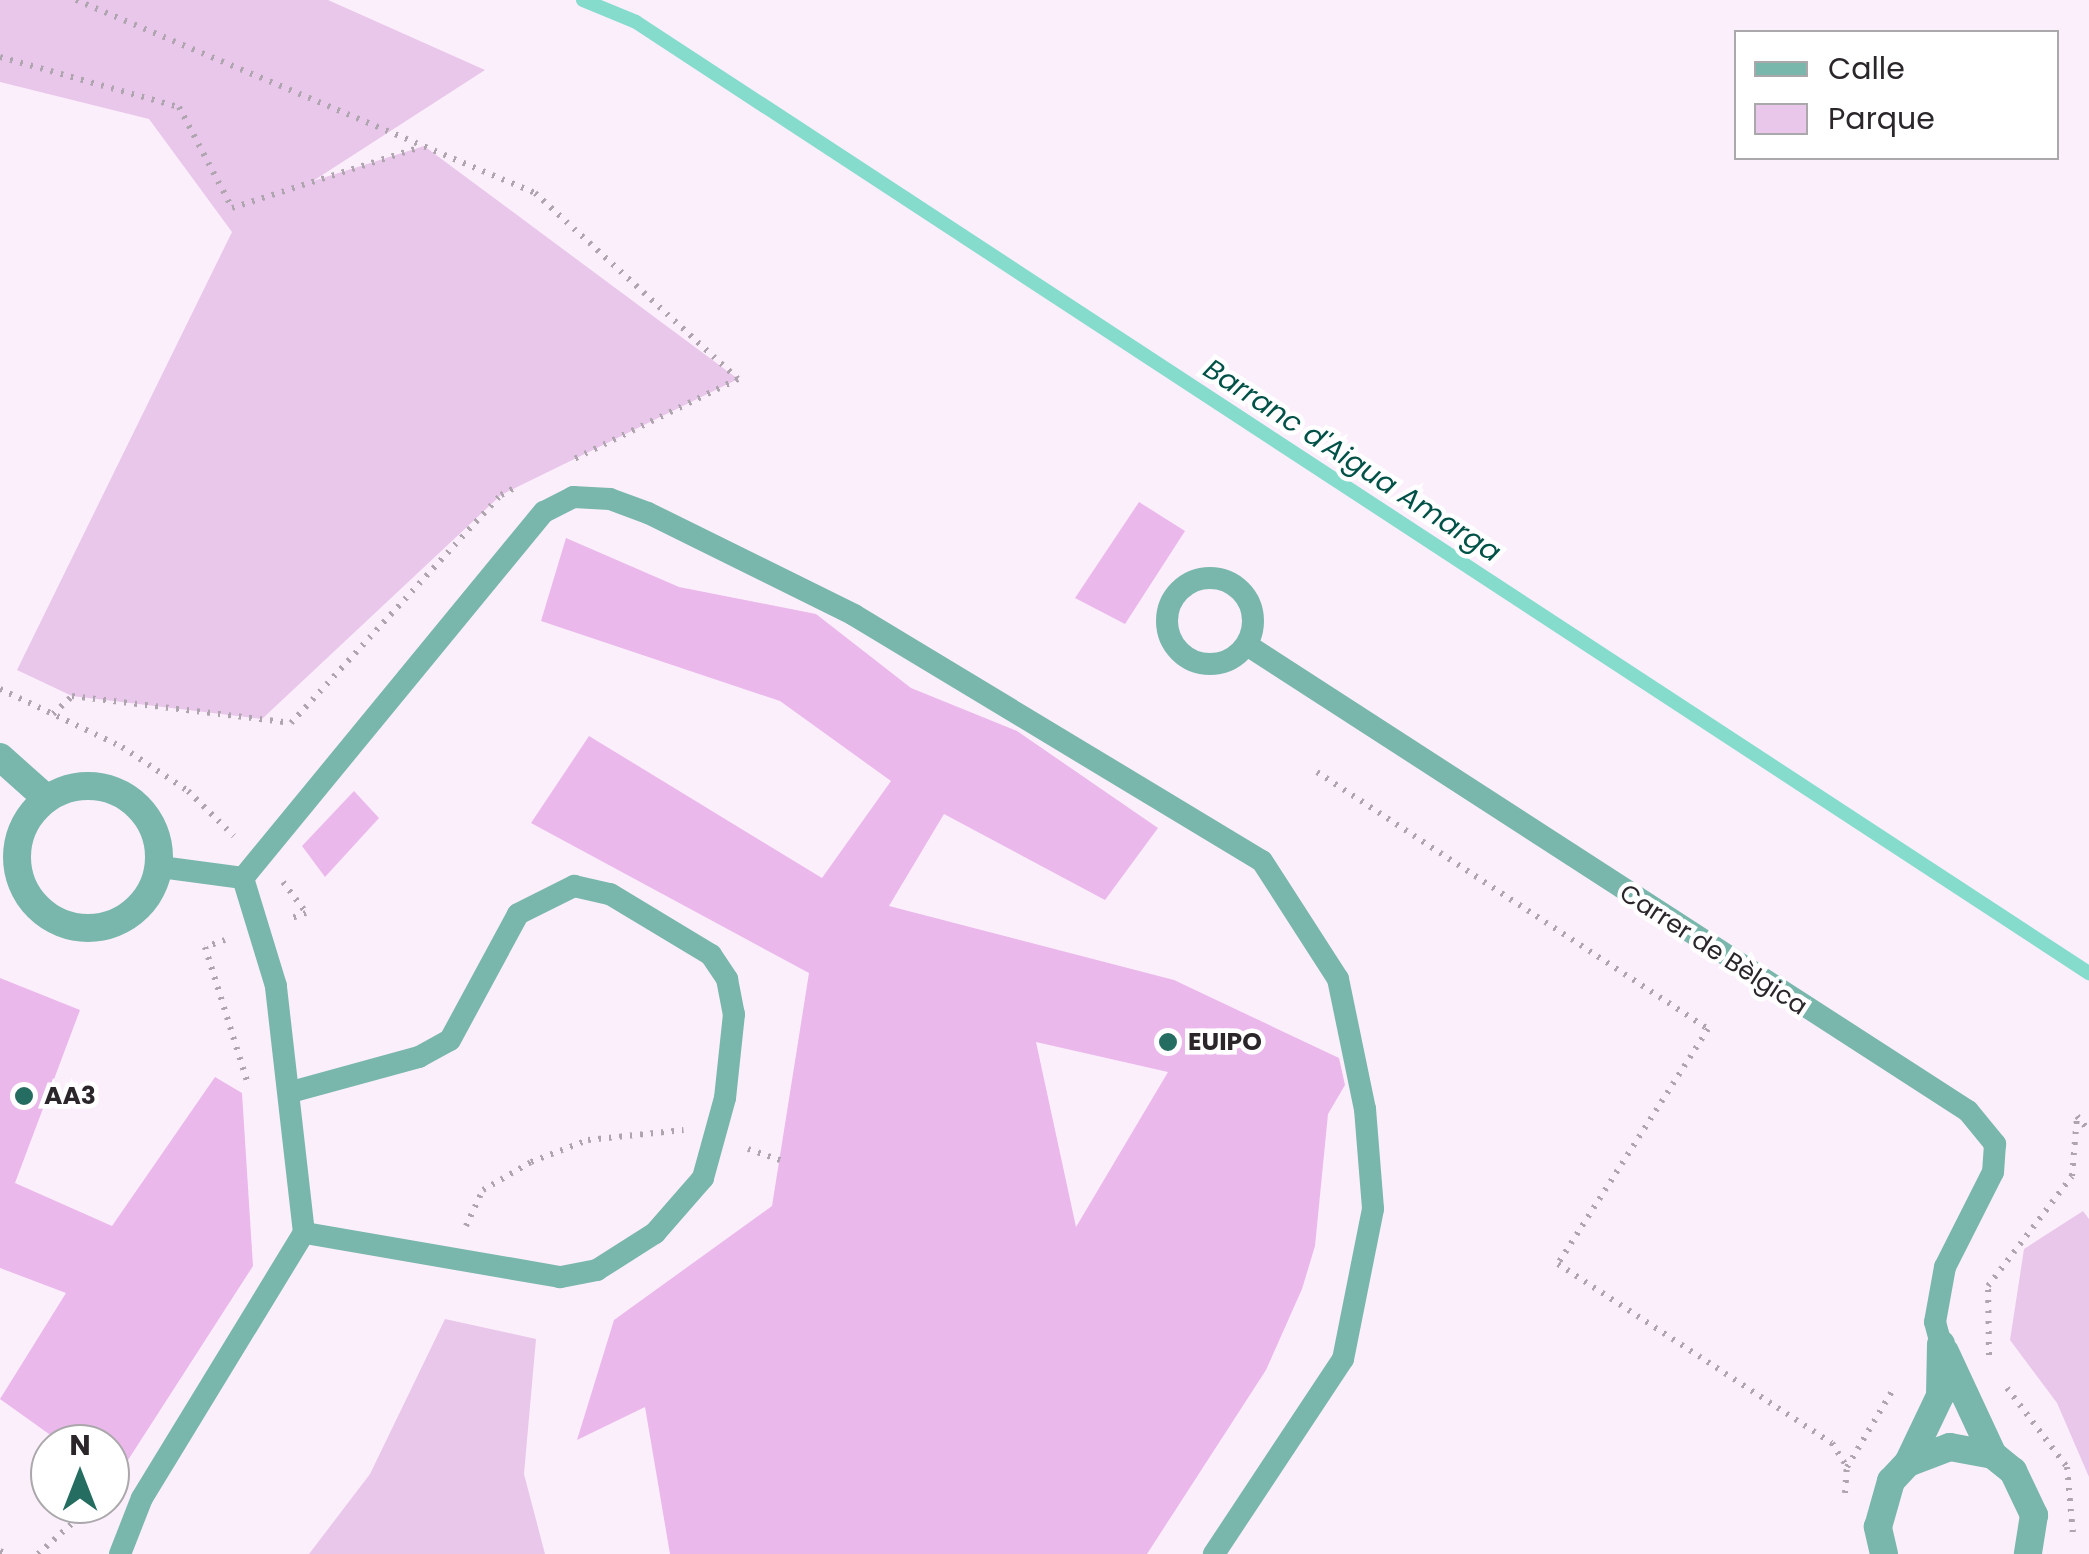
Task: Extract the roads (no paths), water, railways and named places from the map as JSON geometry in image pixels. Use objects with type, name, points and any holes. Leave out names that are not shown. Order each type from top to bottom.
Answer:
[{"type":"street","points":[[0,757],[46,798]]},
{"type":"street","points":[[77,786],[110,789],[139,806],[158,834],[160,867],[144,905],[110,927],[69,928],[35,907],[16,870],[20,830],[46,798],[77,786]]},
{"type":"street","name":"Carrer de Bèlgica","points":[[1942,1344],[1993,1456],[2027,1491],[2034,1515],[2028,1554]]},
{"type":"street","name":"Carrer de Bèlgica","points":[[1884,1554],[1881,1503],[1908,1464],[1940,1396],[1942,1344]]},
{"type":"street","points":[[1908,1464],[1950,1447],[1993,1456]]},
{"type":"lane","points":[[243,878],[544,512],[572,497],[610,499],[648,513],[854,616],[1262,861],[1338,980],[1365,1109],[1374,1209],[1344,1359],[1214,1554]]},
{"type":"lane","name":"Carrer de Bèlgica","points":[[1247,645],[1968,1111],[1994,1144],[1993,1172],[1944,1267],[1935,1322],[1942,1344]]},
{"type":"lane","points":[[160,867],[243,878]]},
{"type":"lane","points":[[120,1554],[142,1498],[304,1233],[292,1092],[276,986],[243,878]]},
{"type":"lane","points":[[292,1092],[419,1057],[450,1040],[518,914],[574,886],[610,894],[711,955],[727,980],[734,1014],[714,1138],[703,1178],[667,1219],[597,1270],[560,1277],[304,1233]]},
{"type":"waterway","name":"Barranc d'Aigua Amarga","points":[[583,0],[636,22],[2089,973]]},
{"type":"place","name":"EUIPO","points":[[1168,1042]]},
{"type":"place","name":"AA3","points":[[24,1096]]}]
